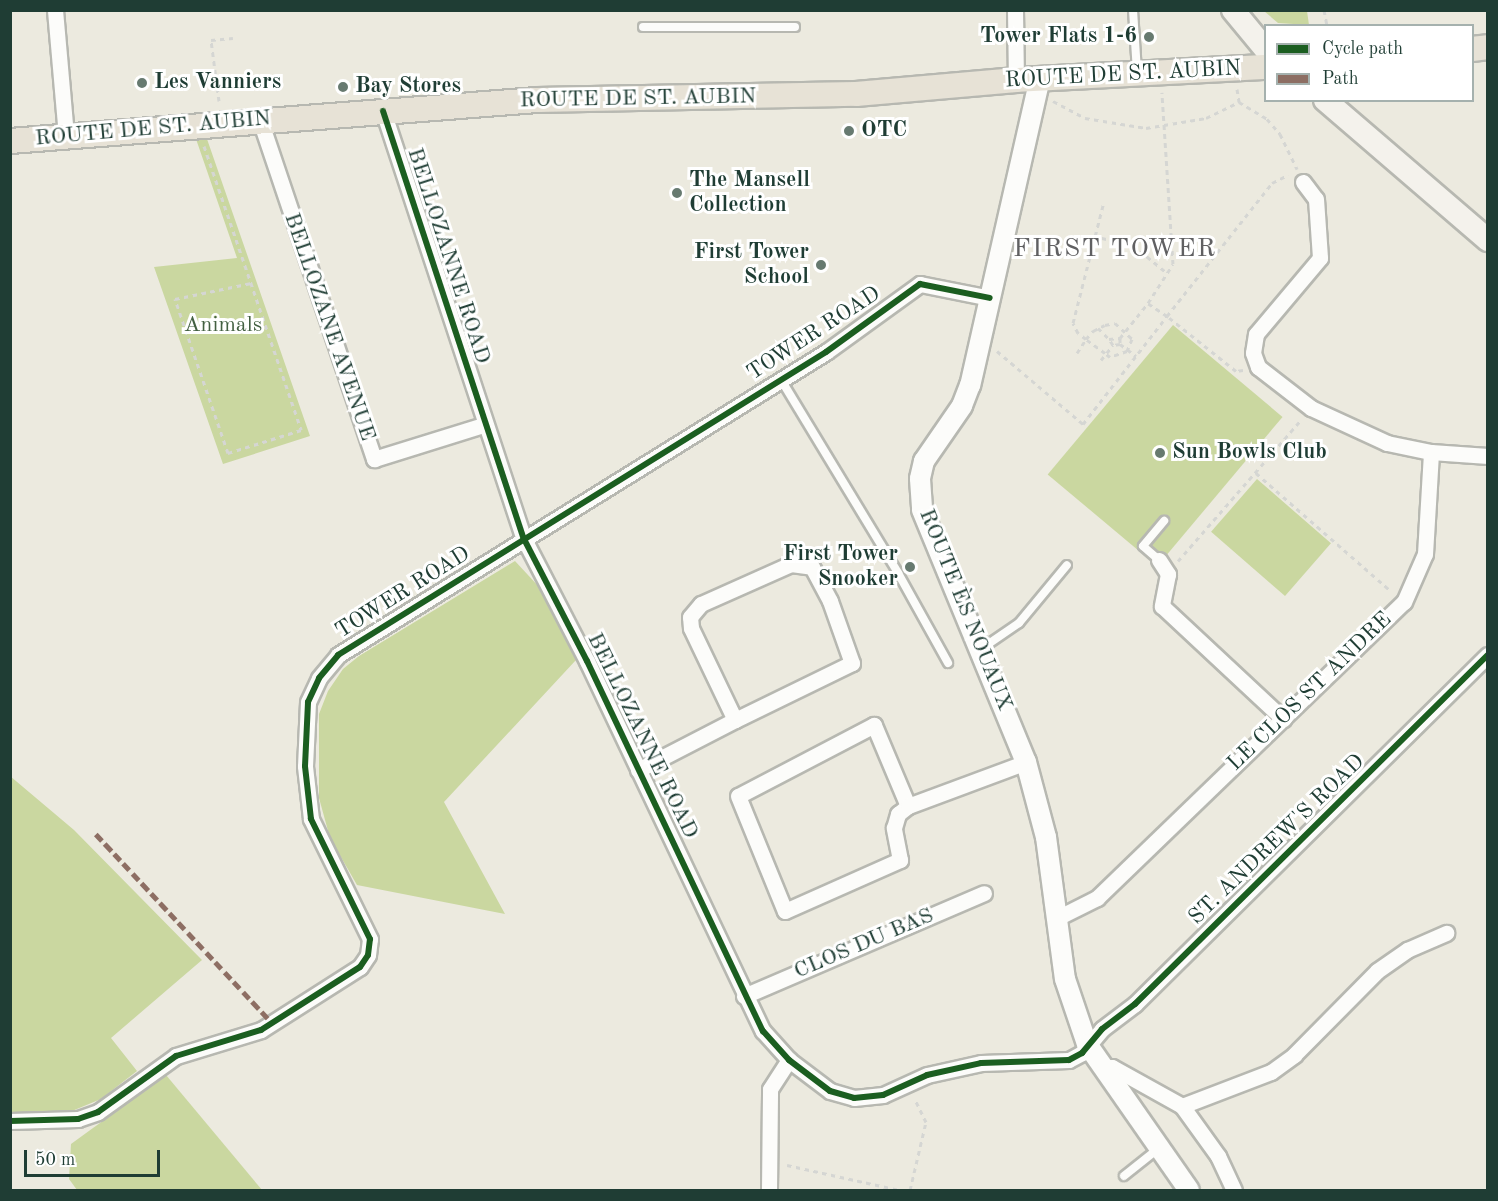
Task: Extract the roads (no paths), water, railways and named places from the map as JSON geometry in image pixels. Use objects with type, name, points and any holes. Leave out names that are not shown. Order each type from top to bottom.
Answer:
[{"type":"main road","points":[[1233,10],[1264,48]]},
{"type":"main road","name":"ROUTE DE ST. AUBIN","points":[[10,141],[198,124],[560,99],[856,94],[1016,80],[1038,86],[1137,74],[1264,67]]},
{"type":"main road","points":[[1327,102],[1488,240]]},
{"type":"street","points":[[55,10],[66,136]]},
{"type":"street","points":[[1015,10],[1016,80]]},
{"type":"street","name":"ROUTE ÈS NOUAUX","points":[[1038,86],[980,342],[962,406],[924,461],[920,479],[922,510],[928,530],[1026,762],[1046,837],[1065,979],[1087,1044],[1161,1147],[1189,1191]]},
{"type":"street","name":"BELLOZANNE ROAD","points":[[383,111],[483,424],[524,539],[639,770],[744,996],[764,1031],[789,1060],[830,1091],[854,1098],[883,1095],[927,1075],[981,1063],[1069,1060],[1082,1053],[1087,1044]]},
{"type":"street","name":"BELLOZANE AVENUE","points":[[260,120],[374,459],[483,424]]},
{"type":"street","points":[[1300,176],[1316,199],[1320,258],[1256,334],[1253,353],[1258,367],[1311,408],[1388,443],[1431,452],[1488,456]]},
{"type":"street","name":"TOWER ROAD","points":[[10,1121],[78,1119],[98,1112],[176,1056],[261,1030],[360,966],[368,955],[370,939],[311,819],[305,766],[308,702],[319,678],[338,656],[858,331],[920,284],[990,298]]},
{"type":"street","name":"LE CLOS ST ANDRE","points":[[1057,918],[1097,898],[1404,602],[1425,554],[1431,452]]},
{"type":"street","points":[[1159,560],[1168,574],[1162,606],[1283,719]]},
{"type":"street","points":[[639,770],[852,663],[830,601],[812,567],[791,564],[701,604],[690,617],[691,628],[735,720]]},
{"type":"street","name":"ST. ANDREW'S ROAD","points":[[1087,1044],[1135,1004],[1488,655]]},
{"type":"street","points":[[908,806],[874,725],[738,796],[785,911],[900,860],[894,828],[898,814],[908,806],[1026,762]]},
{"type":"street","name":"CLOS DU BAS","points":[[744,996],[984,893]]},
{"type":"street","points":[[1182,1106],[1271,1072],[1294,1055],[1377,971],[1407,950],[1446,933]]},
{"type":"street","points":[[769,1191],[770,1089],[789,1060]]},
{"type":"street","points":[[1103,1068],[1112,1067],[1182,1106],[1218,1156],[1234,1191]]},
{"type":"lane","points":[[1133,10],[1137,74]]},
{"type":"lane","points":[[643,27],[795,27]]},
{"type":"lane","points":[[780,378],[898,573],[948,663]]},
{"type":"lane","points":[[1159,560],[1143,546],[1164,521]]},
{"type":"lane","points":[[979,650],[1019,623],[1067,565]]},
{"type":"lane","points":[[1124,1176],[1161,1147]]},
{"type":"place","name":"Tower Flats 1-6","points":[[1149,37]]},
{"type":"place","name":"Les Vanniers","points":[[142,83]]},
{"type":"place","name":"Bay Stores","points":[[343,87]]},
{"type":"place","name":"OTC","points":[[849,131]]},
{"type":"place","name":"The Mansell Collection","points":[[677,193]]},
{"type":"place","name":"First Tower School","points":[[821,265]]},
{"type":"place","name":"Sun Bowls Club","points":[[1160,453]]},
{"type":"place","name":"First Tower Snooker","points":[[910,567]]},
{"type":"district","name":"FIRST TOWER","points":[[1115,250]]},
{"type":"park label","name":"Animals","points":[[223,326]]}]
